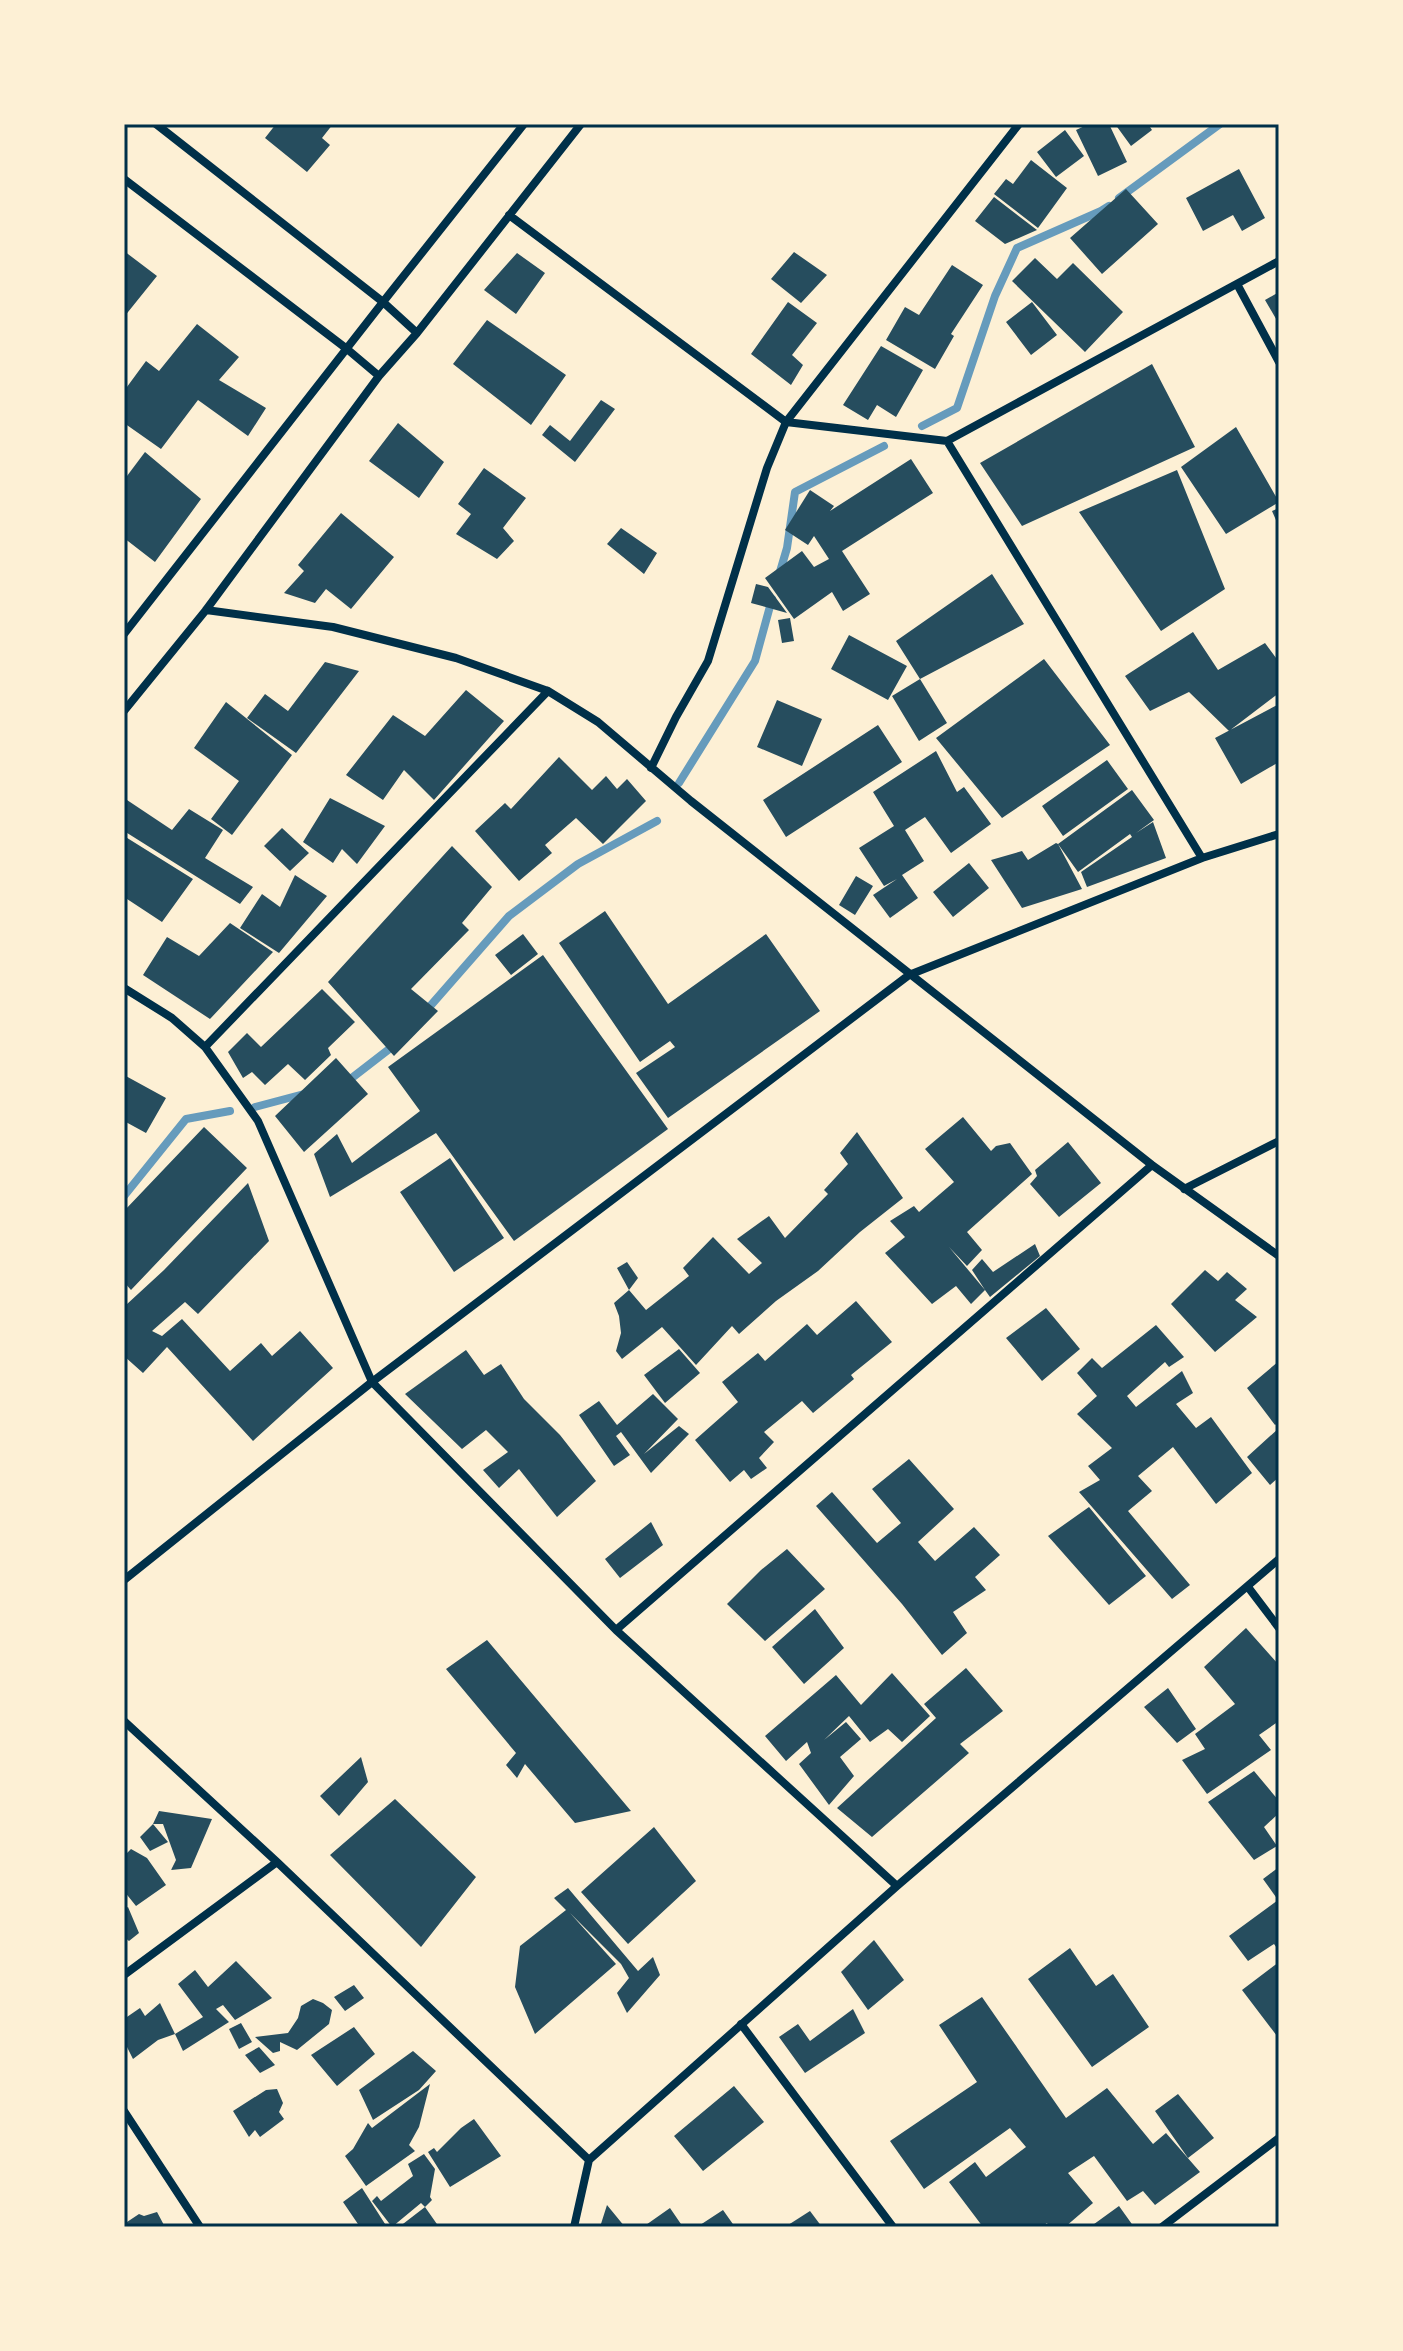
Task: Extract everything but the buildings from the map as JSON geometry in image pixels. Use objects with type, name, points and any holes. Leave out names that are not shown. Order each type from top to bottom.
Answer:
[{"type":"street","points":[[156,124],[383,302],[417,333]]},
{"type":"street","points":[[124,634],[524,124]]},
{"type":"street","points":[[124,711],[206,610],[379,376],[417,333],[581,124]]},
{"type":"street","points":[[651,768],[708,661],[767,468],[786,422],[1019,124]]},
{"type":"street","points":[[124,179],[379,376]]},
{"type":"street","points":[[509,215],[786,422],[947,441],[1279,261]]},
{"type":"street","points":[[1237,284],[1279,362]]},
{"type":"street","points":[[947,441],[1202,858]]},
{"type":"street","points":[[206,610],[333,627],[456,658],[548,691],[598,722],[909,975],[1152,1165],[1279,1256]]},
{"type":"street","points":[[205,1047],[548,691]]},
{"type":"street","points":[[124,1580],[372,1382],[909,975],[1202,858],[1279,834]]},
{"type":"street","points":[[124,988],[172,1018],[205,1047],[258,1121],[372,1382],[616,1630],[897,1886]]},
{"type":"street","points":[[1184,1189],[1279,1141]]},
{"type":"street","points":[[616,1630],[1152,1165]]},
{"type":"street","points":[[574,2227],[589,2160],[897,1886],[1279,1559]]},
{"type":"street","points":[[1248,1587],[1279,1628]]},
{"type":"street","points":[[124,1721],[277,1862],[589,2160]]},
{"type":"street","points":[[124,1975],[277,1862]]},
{"type":"street","points":[[741,2024],[893,2227]]},
{"type":"street","points":[[124,2111],[200,2227]]},
{"type":"street","points":[[1162,2227],[1279,2138]]},
{"type":"waterway","points":[[1119,198],[1220,124]]},
{"type":"waterway","points":[[922,426],[957,408],[995,296],[1017,248],[1109,206]]},
{"type":"waterway","points":[[779,575],[787,548],[795,492],[884,446]]},
{"type":"waterway","points":[[679,783],[755,661],[772,599]]},
{"type":"waterway","points":[[425,1012],[509,916],[578,864],[657,821]]},
{"type":"waterway","points":[[344,1084],[397,1043]]},
{"type":"waterway","points":[[255,1107],[304,1094]]},
{"type":"waterway","points":[[124,1196],[186,1119],[230,1111]]}]
